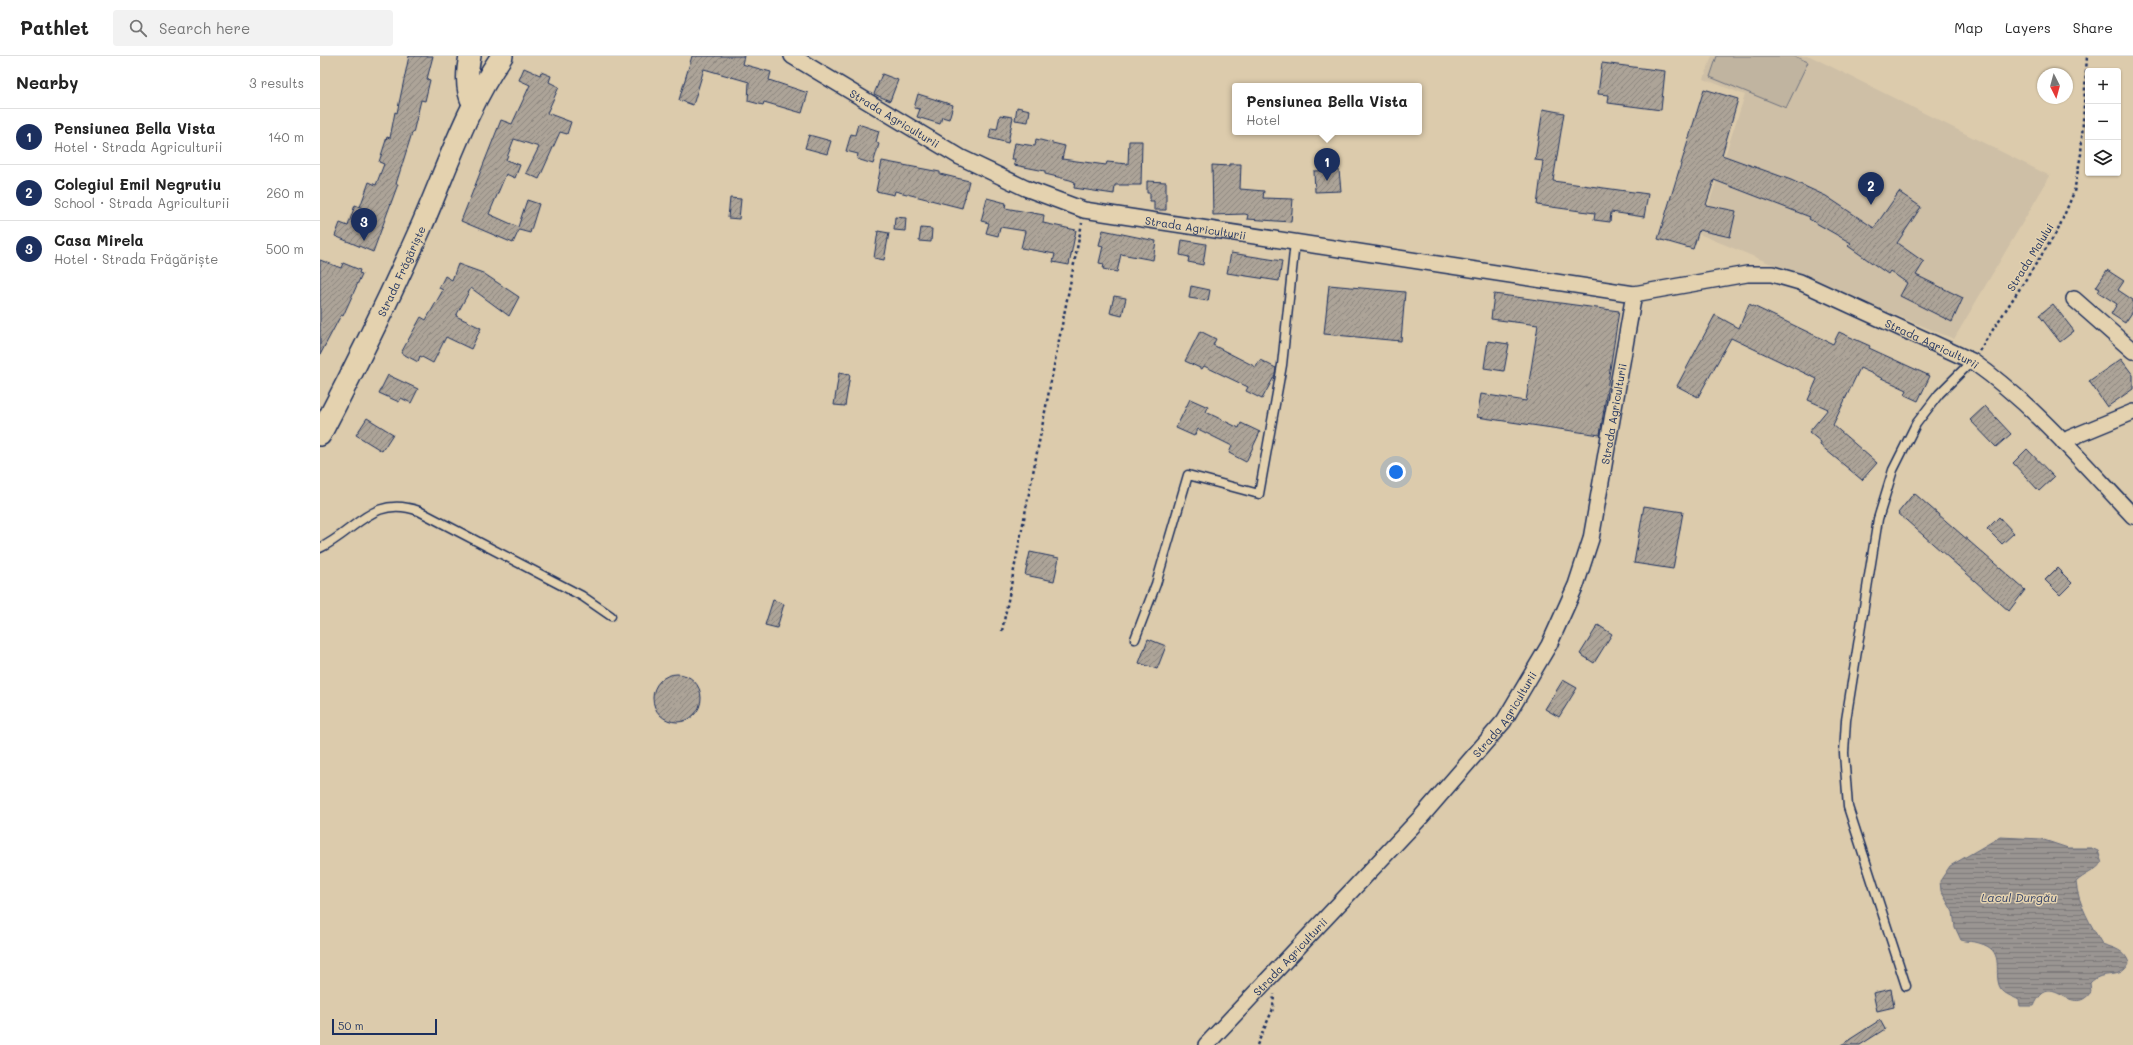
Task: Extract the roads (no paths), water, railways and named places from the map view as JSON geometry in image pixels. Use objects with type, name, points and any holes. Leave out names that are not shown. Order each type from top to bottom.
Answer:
[{"type":"street","points":[[470,56],[468,75],[470,96],[473,103]]},
{"type":"street","name":"Strada Frăgăriște","points":[[320,435],[378,323],[473,103],[502,56]]},
{"type":"street","name":"Strada Agriculturii","points":[[792,56],[960,157],[1025,188],[1084,210],[1634,294],[1747,274],[1772,274],[1800,282],[1972,361],[1996,377],[2064,443],[2133,516]]},
{"type":"street","name":"Strada Agriculturii","points":[[1206,1045],[1420,817],[1504,721],[1549,645],[1576,585],[1591,539],[1634,294]]},
{"type":"street","points":[[2074,299],[2133,351]]},
{"type":"street","points":[[2064,443],[2070,438],[2133,412]]},
{"type":"lane","points":[[1135,639],[1156,584],[1188,475],[1259,494],[1282,365],[1295,242]]},
{"type":"lane","points":[[1906,986],[1848,806],[1844,753],[1846,720],[1878,519],[1893,470],[1916,424],[1939,394],[1972,361]]},
{"type":"lane","points":[[320,548],[373,511],[386,507],[405,506],[419,511],[582,596],[611,616]]},
{"type":"water","name":"Lacul Durgău","points":[[2000,837],[2041,839],[2068,848],[2091,848],[2098,851],[2102,862],[2097,868],[2076,882],[2079,898],[2102,944],[2122,952],[2129,963],[2121,972],[2101,976],[2095,979],[2090,983],[2091,992],[2083,999],[2076,1001],[2054,992],[2047,991],[2040,995],[2034,1006],[2020,1006],[2019,1000],[2005,993],[2000,988],[1997,961],[1992,950],[1979,943],[1961,940],[1955,927],[1953,912],[1941,891],[1940,881],[1950,866]]},
{"type":"place","name":"Pensiunea Bella Vista","points":[[1327,181]]},
{"type":"place","name":"Colegiul Emil Negrutiu","points":[[1871,205]]},
{"type":"place","name":"Casa Mirela","points":[[364,241]]}]
